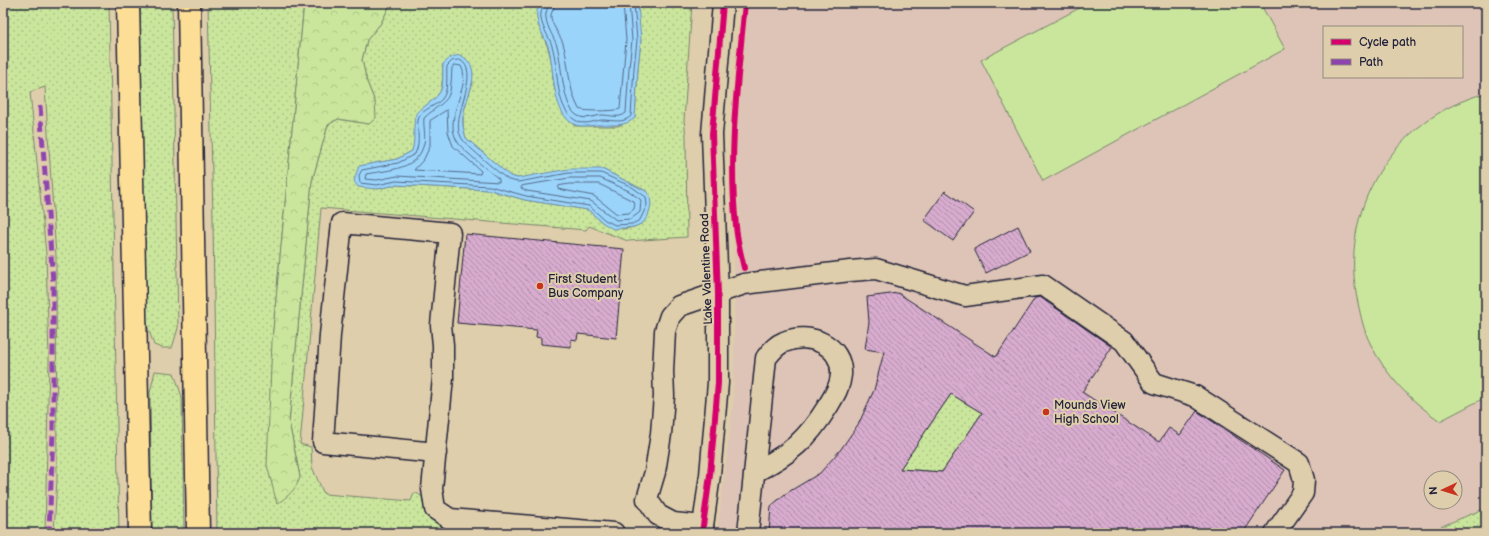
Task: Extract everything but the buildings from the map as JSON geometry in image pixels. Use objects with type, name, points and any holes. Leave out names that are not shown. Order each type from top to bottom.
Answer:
[{"type":"highway","points":[[128,3],[140,533]]},
{"type":"highway","points":[[189,3],[198,533]]},
{"type":"highway","points":[[132,533],[138,396]]},
{"type":"street","name":"Lake Valentine Road","points":[[702,529],[716,416],[718,377],[718,294],[712,134],[722,3]]},
{"type":"street","points":[[436,453],[322,442],[330,335],[342,223],[450,233],[441,325],[443,345],[443,378],[433,499],[435,509],[450,519],[614,533]]},
{"type":"street","points":[[702,529],[673,523],[658,515],[648,499],[655,472],[664,396],[663,371],[665,331],[670,316],[679,306],[744,284],[876,269],[965,296],[1043,284],[1124,341],[1154,383],[1195,396],[1299,463],[1304,480],[1303,493],[1275,533]]},
{"type":"street","points":[[748,533],[756,472],[766,358],[774,348],[784,342],[798,338],[820,341],[835,354],[840,365],[841,375],[837,392],[816,426],[798,445],[780,459],[756,472]]},
{"type":"shaded area","points":[[748,3],[1486,3],[1486,508],[1425,533],[717,533],[733,405],[735,308],[733,224],[740,218],[736,139]]},
{"type":"green space","points":[[3,3],[109,3],[119,533],[54,533],[57,478],[56,256],[45,87],[30,92],[46,254],[49,359],[45,533],[3,533]]},
{"type":"green space","points":[[140,3],[172,3],[178,328],[172,348],[162,348],[154,345],[146,322]]},
{"type":"green space","points":[[208,3],[304,3],[272,341],[300,477],[289,422],[312,181],[328,125],[338,119],[369,124],[375,102],[367,82],[362,60],[367,40],[381,23],[391,3],[692,3],[684,120],[686,137],[687,237],[628,241],[589,226],[586,230],[321,208],[300,444],[311,447],[312,467],[324,494],[411,501],[414,493],[416,493],[421,496],[430,514],[439,523],[447,526],[521,533],[217,533],[213,218]],"holes":[[[538,24],[641,40],[635,118],[618,126],[575,126],[567,119],[559,102],[553,83],[552,64],[548,48]],[[443,64],[473,83],[463,117],[466,138],[510,176],[518,178],[602,169],[646,191],[643,223],[624,229],[603,223],[588,210],[525,200],[490,190],[396,185],[377,189],[360,166],[397,159],[412,151],[415,141],[417,112],[432,101],[439,93],[442,82]]]},
{"type":"green space","points":[[304,3],[391,3],[381,23],[367,40],[362,60],[367,82],[375,102],[376,118],[369,124],[338,119],[328,125],[312,181],[289,422],[300,477],[296,486],[291,492],[277,504],[267,465],[272,341]]},
{"type":"green space","points":[[1089,3],[1260,3],[1285,49],[1043,181],[981,60]]},
{"type":"green space","points":[[1486,93],[1486,397],[1440,421],[1419,405],[1400,387],[1376,355],[1368,338],[1358,303],[1354,268],[1356,234],[1365,202],[1379,172],[1399,146],[1424,123],[1453,105]]},
{"type":"green space","points":[[155,371],[174,373],[182,397],[184,533],[152,533],[150,393]]},
{"type":"green space","points":[[951,394],[982,413],[942,472],[900,469]]},
{"type":"green space","points":[[1486,508],[1486,533],[1425,533]]},
{"type":"water","points":[[540,4],[638,5],[641,40],[635,118],[621,124],[585,126],[576,125],[567,119],[562,112],[556,95],[551,57],[538,22],[537,9]]},
{"type":"water","points":[[460,55],[468,61],[472,67],[473,75],[463,117],[466,138],[510,176],[518,178],[569,169],[602,169],[646,191],[650,196],[651,205],[648,216],[643,223],[634,227],[613,229],[603,223],[588,210],[525,200],[490,190],[396,185],[377,189],[358,187],[354,181],[359,166],[397,159],[412,151],[416,114],[432,101],[440,92],[442,88],[443,64],[451,57]]},
{"type":"marked path","points":[[40,106],[53,282],[53,433],[49,533]]},
{"type":"cycle path","points":[[702,533],[710,475],[718,383],[718,294],[712,134],[723,3]]},
{"type":"cycle path","points":[[744,268],[739,247],[734,198],[733,142],[745,3]]},
{"type":"place","name":"First Student Bus Company","points":[[540,286]]},
{"type":"place","name":"Mounds View High School","points":[[1046,412]]}]
